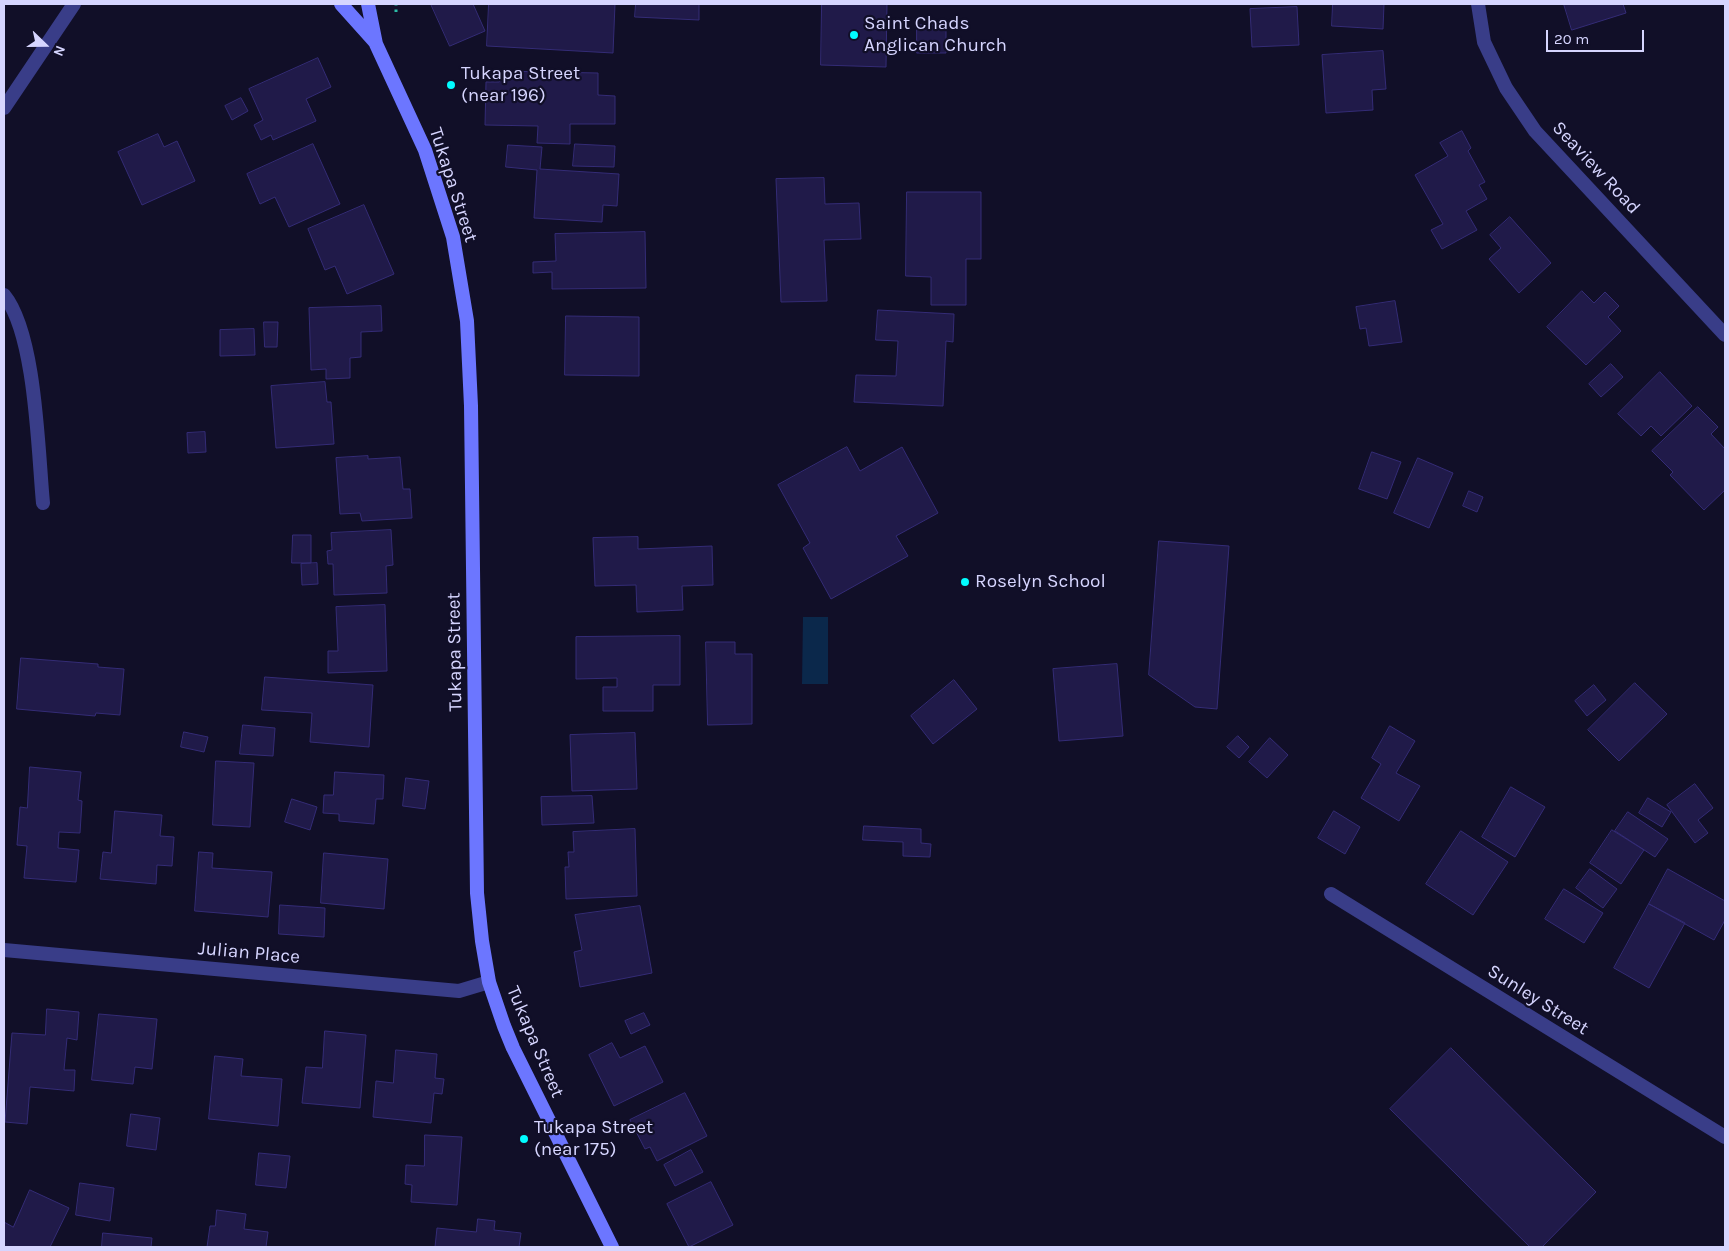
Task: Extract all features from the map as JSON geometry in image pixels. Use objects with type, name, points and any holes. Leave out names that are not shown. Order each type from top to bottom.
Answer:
[{"type":"main road","name":"Tukapa Street","points":[[341,4],[376,44]]},
{"type":"main road","name":"Tukapa Street","points":[[368,4],[376,44],[425,150],[451,228],[468,321],[478,893],[482,941],[489,982],[513,1048],[612,1247]]},
{"type":"street","points":[[4,108],[74,4]]},
{"type":"street","name":"Seaview Road","points":[[1478,4],[1484,42],[1506,88],[1535,130],[1725,335]]},
{"type":"street","points":[[4,295],[17,317],[30,372],[43,503]]},
{"type":"street","name":"Sunley Street","points":[[1330,894],[1725,1137]]},
{"type":"street","name":"Julian Place","points":[[4,950],[459,991],[489,982]]},
{"type":"water","points":[[803,617],[828,617],[828,684],[802,684]]},
{"type":"building","points":[[431,4],[473,4],[485,31],[450,46]]},
{"type":"building","points":[[489,4],[615,4],[613,53],[487,46]]},
{"type":"building","points":[[636,4],[699,4],[699,20],[635,17]]},
{"type":"building","name":"Saint Chads Anglican Church","points":[[822,4],[887,4],[886,67],[821,65]]},
{"type":"building","points":[[1333,4],[1384,4],[1383,29],[1332,26]]},
{"type":"building","points":[[1564,4],[1623,4],[1626,13],[1572,30]]},
{"type":"building","points":[[1297,7],[1299,45],[1252,47],[1250,9]]},
{"type":"building","points":[[917,25],[946,25],[946,53],[917,53]]},
{"type":"building","points":[[1383,51],[1386,89],[1372,90],[1373,110],[1326,113],[1322,55]]},
{"type":"building","points":[[318,58],[331,87],[306,99],[316,121],[273,140],[271,135],[261,140],[254,125],[263,120],[249,89]]},
{"type":"building","points":[[499,71],[598,73],[598,95],[615,96],[615,124],[570,124],[570,144],[537,143],[538,126],[485,125],[486,82],[499,82]]},
{"type":"building","points":[[241,98],[248,111],[232,120],[225,106]]},
{"type":"building","points":[[1462,131],[1471,148],[1468,151],[1485,182],[1479,185],[1487,199],[1466,211],[1477,230],[1442,249],[1431,230],[1443,224],[1415,175],[1448,156],[1440,143]]},
{"type":"building","points":[[158,134],[164,147],[177,141],[195,181],[142,205],[118,152]]},
{"type":"building","points":[[313,144],[340,204],[289,227],[275,197],[260,204],[247,174]]},
{"type":"building","points":[[575,144],[615,146],[614,167],[573,166]]},
{"type":"building","points":[[508,145],[542,147],[540,169],[619,174],[617,206],[603,205],[602,222],[534,218],[537,170],[506,167]]},
{"type":"building","points":[[824,178],[825,204],[859,203],[861,239],[824,240],[827,301],[781,302],[776,179]]},
{"type":"building","points":[[907,192],[981,192],[981,259],[966,259],[966,305],[931,305],[931,277],[906,276]]},
{"type":"building","points":[[364,205],[394,274],[347,294],[335,266],[325,270],[308,229]]},
{"type":"building","points":[[1510,217],[1551,263],[1519,293],[1489,259],[1501,248],[1490,235]]},
{"type":"building","points":[[645,232],[646,288],[552,289],[552,272],[533,273],[533,262],[556,261],[555,234]]},
{"type":"building","points":[[1582,291],[1594,303],[1605,292],[1619,306],[1608,317],[1621,331],[1586,365],[1547,327]]},
{"type":"building","points":[[1395,301],[1402,342],[1369,346],[1366,328],[1360,329],[1356,307]]},
{"type":"building","points":[[381,306],[382,331],[361,332],[361,357],[350,358],[350,378],[326,379],[326,369],[311,370],[309,308]]},
{"type":"building","points":[[878,310],[954,314],[953,342],[946,341],[943,406],[854,402],[856,375],[896,376],[898,341],[876,340]]},
{"type":"building","points":[[566,316],[639,317],[639,376],[565,375]]},
{"type":"building","points":[[264,322],[278,322],[277,347],[265,347]]},
{"type":"building","points":[[254,329],[255,355],[220,356],[220,330]]},
{"type":"building","points":[[1611,364],[1623,377],[1601,397],[1589,384]]},
{"type":"building","points":[[1660,372],[1692,406],[1661,436],[1651,426],[1641,436],[1618,414]]},
{"type":"building","points":[[325,382],[327,402],[331,402],[334,444],[276,448],[271,386]]},
{"type":"building","points":[[1698,407],[1718,427],[1711,434],[1725,449],[1725,490],[1704,510],[1670,475],[1673,472],[1652,451]]},
{"type":"building","points":[[205,432],[206,452],[188,453],[187,433]]},
{"type":"building","points":[[847,447],[860,471],[902,447],[938,513],[896,536],[908,556],[831,599],[803,548],[810,543],[778,485]]},
{"type":"building","points":[[1372,452],[1401,462],[1387,499],[1359,489]]},
{"type":"building","points":[[368,456],[368,459],[400,457],[403,489],[410,489],[412,518],[362,521],[360,513],[340,514],[336,458]]},
{"type":"building","points":[[1418,458],[1453,473],[1429,528],[1394,513]]},
{"type":"building","points":[[1469,491],[1483,497],[1477,512],[1463,506]]},
{"type":"building","points":[[391,530],[393,565],[386,566],[387,593],[334,595],[333,564],[328,564],[327,551],[332,550],[331,533]]},
{"type":"building","points":[[293,535],[311,535],[311,563],[292,563]]},
{"type":"building","points":[[638,537],[638,549],[712,546],[713,585],[682,586],[683,610],[637,612],[636,585],[595,586],[593,538]]},
{"type":"building","points":[[1159,541],[1229,546],[1217,709],[1195,707],[1149,675]]},
{"type":"building","points":[[317,563],[318,584],[302,585],[301,564]]},
{"type":"building","points":[[385,605],[387,671],[328,673],[328,651],[338,651],[336,607]]},
{"type":"building","points":[[680,636],[680,685],[653,685],[653,711],[603,711],[603,687],[617,687],[617,678],[576,679],[576,637]]},
{"type":"building","points":[[706,642],[735,642],[735,654],[752,654],[752,724],[708,725]]},
{"type":"building","points":[[21,658],[98,664],[98,667],[124,669],[120,715],[96,713],[95,716],[17,709]]},
{"type":"building","points":[[1117,664],[1123,736],[1059,741],[1053,669]]},
{"type":"building","points":[[265,677],[373,685],[369,747],[310,742],[312,713],[262,710]]},
{"type":"building","points":[[954,680],[977,709],[933,744],[911,716]]},
{"type":"building","points":[[1635,683],[1667,714],[1619,761],[1588,730]]},
{"type":"building","points":[[1594,685],[1606,700],[1587,716],[1575,701]]},
{"type":"building","points":[[243,725],[275,728],[273,756],[240,754]]},
{"type":"building","points":[[1390,726],[1415,741],[1396,773],[1420,786],[1399,821],[1361,798],[1381,764],[1372,758]]},
{"type":"building","points":[[184,732],[208,737],[204,752],[181,747]]},
{"type":"building","points":[[635,733],[637,789],[572,791],[570,735]]},
{"type":"building","points":[[1238,736],[1249,747],[1239,758],[1227,747]]},
{"type":"building","points":[[1270,738],[1288,755],[1267,778],[1249,762]]},
{"type":"building","points":[[216,761],[254,763],[250,827],[213,825]]},
{"type":"building","points":[[30,767],[81,772],[78,800],[82,801],[80,833],[59,832],[58,848],[79,850],[76,882],[24,878],[27,846],[17,845],[20,807],[27,808]]},
{"type":"building","points":[[335,772],[384,775],[383,799],[376,799],[374,824],[339,821],[339,814],[323,813],[324,795],[333,795]]},
{"type":"building","points":[[406,778],[429,781],[425,809],[403,806]]},
{"type":"building","points":[[1695,784],[1713,808],[1698,820],[1708,833],[1695,843],[1667,805]]},
{"type":"building","points":[[1511,787],[1545,807],[1515,857],[1482,837]]},
{"type":"building","points":[[592,796],[594,823],[542,825],[541,797]]},
{"type":"building","points":[[1648,798],[1671,812],[1662,827],[1639,813]]},
{"type":"building","points":[[292,799],[317,807],[310,830],[285,822]]},
{"type":"building","points":[[115,811],[162,815],[160,836],[174,837],[172,866],[157,865],[156,884],[100,879],[103,852],[111,853]]},
{"type":"building","points":[[1334,811],[1360,827],[1345,854],[1318,838]]},
{"type":"building","points":[[1628,812],[1668,839],[1655,857],[1615,831]]},
{"type":"building","points":[[864,826],[921,829],[921,843],[931,844],[930,857],[903,856],[903,842],[863,840]]},
{"type":"building","points":[[635,829],[637,896],[566,899],[565,867],[569,867],[568,852],[574,852],[573,832]]},
{"type":"building","points":[[1612,830],[1644,850],[1621,884],[1590,863]]},
{"type":"building","points":[[1461,831],[1508,862],[1473,915],[1426,884]]},
{"type":"building","points":[[199,852],[213,853],[212,868],[272,872],[268,917],[195,911]]},
{"type":"building","points":[[324,853],[388,859],[384,909],[321,903]]},
{"type":"building","points":[[1590,869],[1617,889],[1603,908],[1576,888]]},
{"type":"building","points":[[1668,869],[1725,901],[1725,920],[1714,940],[1649,904]]},
{"type":"building","points":[[1564,889],[1603,913],[1584,943],[1545,919]]},
{"type":"building","points":[[1649,904],[1685,923],[1649,988],[1614,968]]},
{"type":"building","points":[[280,905],[325,908],[324,937],[279,934]]},
{"type":"building","points":[[640,906],[652,973],[580,987],[574,952],[582,950],[575,915]]},
{"type":"building","points":[[47,1009],[79,1012],[77,1040],[67,1038],[64,1070],[75,1070],[74,1091],[30,1087],[27,1124],[5,1122],[12,1033],[45,1035]]},
{"type":"building","points":[[644,1013],[650,1025],[631,1034],[625,1021]]},
{"type":"building","points":[[99,1014],[157,1019],[152,1069],[135,1067],[133,1084],[92,1080]]},
{"type":"building","points":[[325,1031],[366,1035],[360,1108],[302,1103],[306,1067],[322,1068]]},
{"type":"building","points":[[612,1043],[620,1058],[645,1046],[663,1082],[614,1106],[589,1055]]},
{"type":"building","points":[[1451,1048],[1596,1192],[1542,1247],[1530,1247],[1390,1109]]},
{"type":"building","points":[[396,1050],[437,1054],[435,1078],[444,1079],[442,1094],[434,1093],[431,1123],[373,1117],[376,1081],[393,1083]]},
{"type":"building","points":[[215,1056],[243,1059],[241,1076],[282,1079],[278,1126],[209,1119]]},
{"type":"building","points":[[685,1093],[707,1136],[657,1161],[650,1147],[645,1149],[630,1120]]},
{"type":"building","points":[[131,1114],[160,1118],[156,1150],[127,1146]]},
{"type":"building","points":[[425,1135],[462,1137],[457,1205],[411,1202],[412,1185],[405,1184],[406,1165],[424,1166]]},
{"type":"building","points":[[691,1150],[703,1172],[675,1186],[664,1165]]},
{"type":"building","points":[[259,1153],[290,1156],[286,1188],[256,1185]]},
{"type":"building","points":[[711,1182],[733,1225],[689,1247],[667,1204]]},
{"type":"building","points":[[80,1183],[114,1188],[110,1221],[76,1215]]},
{"type":"building","points":[[30,1190],[69,1208],[50,1247],[4,1247],[4,1222],[13,1227]]},
{"type":"building","points":[[217,1210],[246,1214],[244,1229],[268,1232],[266,1247],[207,1247],[210,1226],[215,1226]]},
{"type":"building","points":[[478,1219],[495,1221],[494,1230],[521,1233],[519,1247],[435,1247],[437,1228],[476,1232]]},
{"type":"building","points":[[103,1233],[152,1238],[151,1247],[102,1247]]},
{"type":"place","name":"Saint Chads Anglican Church","points":[[854,35]]},
{"type":"place","name":"Tukapa Street (near 196)","points":[[451,85]]},
{"type":"place","name":"Roselyn School","points":[[965,582]]},
{"type":"place","name":"Tukapa Street (near 175)","points":[[524,1139]]}]
